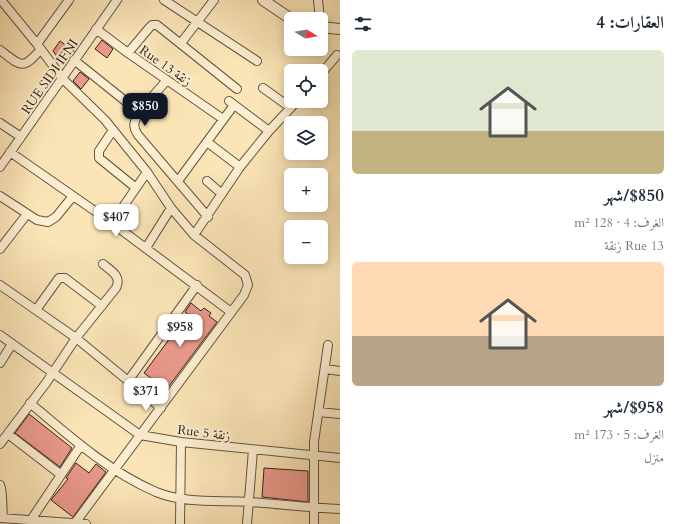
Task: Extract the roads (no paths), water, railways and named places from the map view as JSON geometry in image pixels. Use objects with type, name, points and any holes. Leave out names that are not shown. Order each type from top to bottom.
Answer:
[{"type":"street","points":[[1,0],[63,78],[113,130],[147,172],[171,208],[194,235],[241,271],[248,279],[247,290],[75,523]]},
{"type":"street","points":[[0,50],[17,62],[22,64],[29,63],[69,0]]},
{"type":"street","name":"RUE SIDI IFNI","points":[[0,166],[117,0]]},
{"type":"street","points":[[164,0],[257,61]]},
{"type":"street","points":[[181,43],[214,0]]},
{"type":"street","points":[[263,0],[284,14]]},
{"type":"street","points":[[318,0],[319,12]]},
{"type":"street","points":[[128,53],[149,28],[154,25],[159,26],[237,89]]},
{"type":"street","points":[[328,28],[340,29]]},
{"type":"street","name":"Rue 13 زنقة","points":[[96,29],[223,119]]},
{"type":"street","points":[[328,66],[337,55]]},
{"type":"street","points":[[74,60],[139,112]]},
{"type":"street","points":[[167,80],[139,112],[133,123],[134,129],[208,217]]},
{"type":"street","points":[[263,88],[284,103]]},
{"type":"street","points":[[178,182],[223,119],[232,103],[269,131]]},
{"type":"street","points":[[194,235],[208,217],[240,167],[269,131],[291,108]]},
{"type":"street","points":[[0,123],[21,137]]},
{"type":"street","points":[[113,130],[99,151],[100,158],[136,188]]},
{"type":"street","points":[[207,142],[240,167]]},
{"type":"street","points":[[10,152],[112,223],[197,285],[231,312]]},
{"type":"street","points":[[112,223],[147,172]]},
{"type":"street","points":[[207,181],[222,194]]},
{"type":"street","points":[[0,196],[37,220],[50,221],[56,217],[73,196]]},
{"type":"street","points":[[146,248],[171,208]]},
{"type":"street","points":[[0,249],[27,214]]},
{"type":"street","points":[[0,444],[76,338],[116,288],[118,282],[115,274],[103,264]]},
{"type":"street","points":[[36,310],[59,278],[65,278],[102,306]]},
{"type":"street","points":[[0,285],[76,338],[161,408]]},
{"type":"street","points":[[128,381],[197,285]]},
{"type":"street","name":"Rue 5 زنقة","points":[[0,335],[140,435],[181,442],[340,458]]},
{"type":"street","points":[[0,363],[12,344]]},
{"type":"street","points":[[314,524],[314,456],[318,412],[328,345]]},
{"type":"street","points":[[325,369],[340,371]]},
{"type":"street","points":[[30,403],[81,445],[115,470],[157,492],[181,500],[248,502],[340,509]]},
{"type":"street","points":[[318,412],[340,414]]},
{"type":"street","points":[[8,434],[60,474]]},
{"type":"street","points":[[180,524],[181,442]]},
{"type":"street","points":[[31,520],[60,474],[81,445]]},
{"type":"street","points":[[247,524],[253,450]]},
{"type":"street","points":[[0,485],[3,488],[1,498],[1,518],[86,524]]}]
